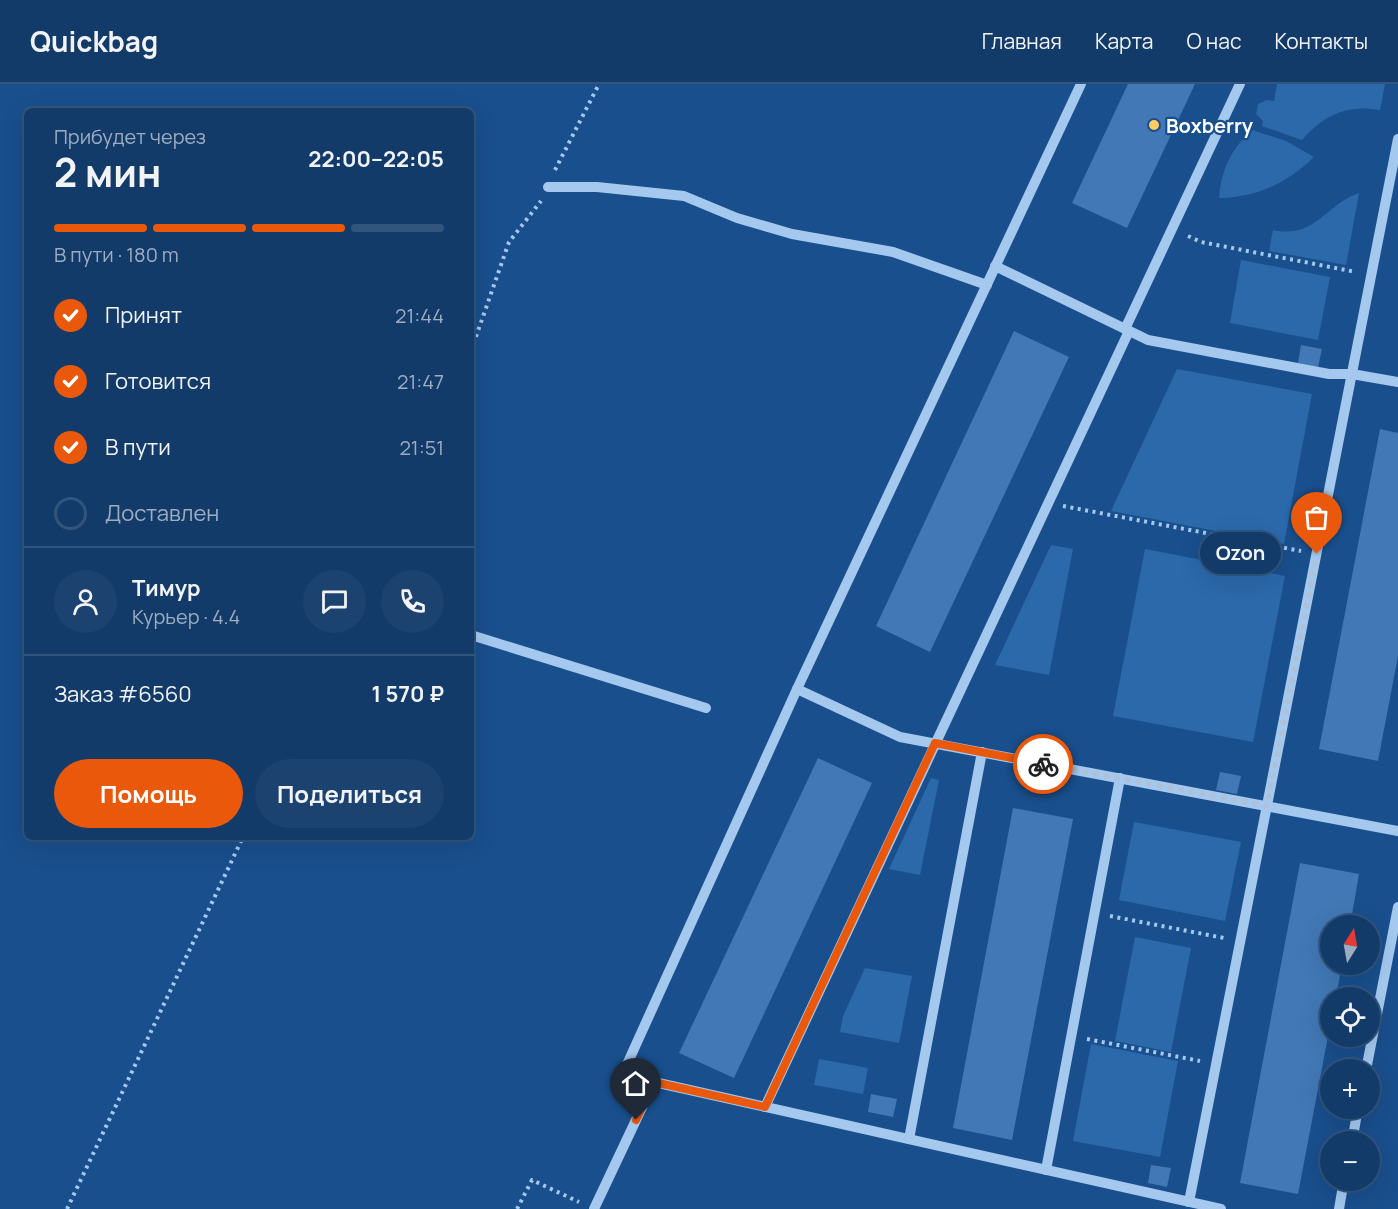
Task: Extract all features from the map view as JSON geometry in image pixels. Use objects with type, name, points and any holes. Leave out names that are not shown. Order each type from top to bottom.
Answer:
[{"type":"lane","points":[[1081,84],[797,689],[624,1071],[654,1082],[1221,1209]]},
{"type":"lane","points":[[765,1107],[1048,504],[1172,228],[1240,84]]},
{"type":"lane","points":[[1189,1202],[1398,140]]},
{"type":"lane","points":[[548,187],[597,188],[684,196],[737,218],[792,234],[893,252],[987,285]]},
{"type":"lane","points":[[995,266],[1148,340],[1329,374],[1352,374],[1398,382]]},
{"type":"lane","points":[[474,635],[706,708]]},
{"type":"lane","points":[[797,689],[900,737],[1398,831]]},
{"type":"lane","points":[[909,1139],[982,752]]},
{"type":"lane","points":[[1046,1170],[1120,778]]},
{"type":"lane","points":[[1368,1059],[1398,907]]},
{"type":"lane","points":[[594,1209],[654,1082]]},
{"type":"lane","points":[[1339,1209],[1342,1191]]},
{"type":"path","points":[[474,342],[509,242],[540,202],[560,156],[599,84]]},
{"type":"path","points":[[1172,228],[1201,242],[1371,274]]},
{"type":"path","points":[[1048,504],[1317,554]]},
{"type":"path","points":[[67,1209],[242,840]]},
{"type":"path","points":[[1095,913],[1241,941]]},
{"type":"path","points":[[1072,1036],[1216,1064]]},
{"type":"path","points":[[517,1209],[532,1180],[583,1204]]},
{"type":"shaded area","points":[[1277,84],[1385,84],[1380,110],[1357,109],[1337,113],[1319,124],[1302,140],[1262,126],[1263,121],[1256,114],[1258,104],[1267,100],[1274,101]]},
{"type":"shaded area","points":[[1252,130],[1286,141],[1314,157],[1282,182],[1258,192],[1219,198],[1222,178],[1228,161],[1238,145]]},
{"type":"shaded area","points":[[1359,193],[1346,265],[1269,251],[1273,230],[1288,232],[1310,226],[1336,206]]},
{"type":"shaded area","points":[[1241,260],[1330,277],[1318,340],[1230,323]]},
{"type":"shaded area","points":[[1177,369],[1312,394],[1284,544],[1111,511]]},
{"type":"shaded area","points":[[1051,545],[1073,549],[1049,675],[995,665]]},
{"type":"shaded area","points":[[1145,549],[1285,576],[1253,742],[1113,716]]},
{"type":"shaded area","points":[[931,778],[939,780],[920,875],[889,869]]},
{"type":"shaded area","points":[[1134,822],[1241,842],[1225,921],[1119,900]]},
{"type":"shaded area","points":[[1135,937],[1191,948],[1171,1052],[1115,1041]]},
{"type":"shaded area","points":[[865,968],[912,976],[899,1043],[840,1032],[843,1016]]},
{"type":"shaded area","points":[[1091,1044],[1178,1061],[1160,1157],[1073,1141]]},
{"type":"shaded area","points":[[819,1059],[868,1068],[863,1094],[814,1085]]},
{"type":"building","points":[[1128,84],[1195,84],[1127,228],[1072,203]]},
{"type":"building","points":[[1014,331],[1069,357],[930,652],[876,626]]},
{"type":"building","points":[[1301,345],[1322,349],[1318,367],[1298,363]]},
{"type":"building","points":[[1380,429],[1398,433],[1398,656],[1378,761],[1319,749]]},
{"type":"building","points":[[818,758],[872,783],[734,1078],[679,1053]]},
{"type":"building","points":[[1220,772],[1241,776],[1237,794],[1216,790]]},
{"type":"building","points":[[1013,808],[1073,819],[1012,1140],[953,1128]]},
{"type":"building","points":[[1300,863],[1359,874],[1352,915],[1320,915],[1320,975],[1340,975],[1338,987],[1320,987],[1320,1047],[1326,1047],[1324,1059],[1320,1059],[1320,1078],[1298,1194],[1240,1183]]},
{"type":"building","points":[[871,1094],[897,1099],[893,1117],[868,1112]]},
{"type":"building","points":[[1151,1165],[1171,1168],[1167,1187],[1148,1183]]},
{"type":"way so far","points":[[1043,764],[1267,806],[1317,554]]},
{"type":"place","name":"Boxberry","points":[[1154,125]]},
{"type":"place","name":"Ozon","points":[[1317,554]]},
{"type":"route","points":[[636,1120],[654,1082],[765,1107],[935,743],[1043,764]]}]
